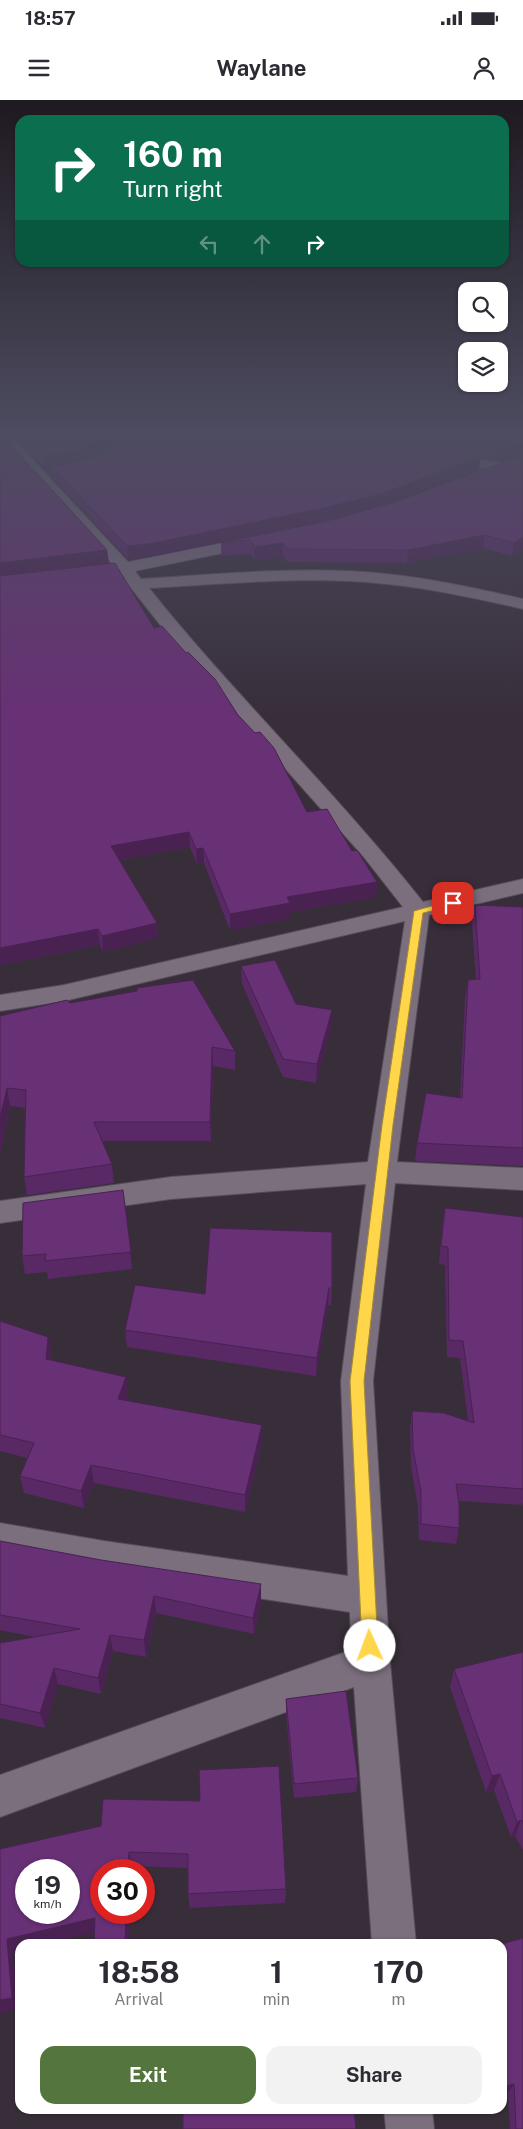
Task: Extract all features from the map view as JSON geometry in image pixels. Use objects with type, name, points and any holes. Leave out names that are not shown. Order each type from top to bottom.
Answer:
[{"type":"street","points":[[92,528],[190,651],[372,851],[418,911],[382,1172],[357,1381],[371,1662],[394,1939]]},
{"type":"street","points":[[130,576],[271,538]]},
{"type":"street","points":[[88,573],[130,576],[365,577],[457,589],[523,604]]},
{"type":"street","points":[[0,1003],[64,993],[523,886]]},
{"type":"street","points":[[0,1212],[171,1188],[382,1172],[523,1179]]},
{"type":"street","points":[[0,1540],[104,1558],[368,1596]]},
{"type":"street","points":[[0,1796],[371,1662]]},
{"type":"street","points":[[408,2114],[410,2129]]},
{"type":"building","points":[[0,528],[87,528],[107,550],[0,563]]},
{"type":"building","points":[[110,528],[228,528],[149,544],[127,546]]},
{"type":"building","points":[[295,528],[523,528],[523,537],[514,543],[484,535],[408,550],[288,549],[283,543],[255,547],[250,540],[221,543]]},
{"type":"building","points":[[115,563],[154,628],[162,626],[186,653],[188,652],[215,679],[238,715],[255,733],[260,732],[274,748],[307,812],[327,809],[352,851],[357,850],[377,882],[287,897],[290,903],[230,914],[203,848],[196,849],[189,832],[111,846],[157,923],[102,936],[98,929],[0,948],[0,576]]},
{"type":"building","points":[[475,905],[523,907],[523,1148],[417,1143],[426,1093],[462,1098],[468,980],[480,979]]},
{"type":"building","points":[[275,960],[296,1004],[332,1010],[317,1064],[283,1059],[241,966]]},
{"type":"building","points":[[193,980],[235,1051],[212,1047],[210,1122],[94,1122],[112,1164],[24,1177],[26,1090],[7,1088],[0,1118],[0,1016],[67,1000],[70,1003],[137,991],[137,988]]},
{"type":"building","points":[[123,1190],[131,1252],[45,1261],[46,1254],[22,1256],[23,1203]]},
{"type":"building","points":[[445,1208],[523,1217],[523,1489],[456,1484],[459,1504],[459,1528],[421,1524],[421,1491],[413,1449],[412,1411],[444,1413],[474,1423],[463,1341],[449,1340],[448,1247],[441,1246]]},
{"type":"building","points":[[210,1228],[332,1232],[332,1288],[329,1288],[317,1358],[125,1330],[135,1285],[205,1294]]},
{"type":"building","points":[[0,1321],[48,1337],[46,1359],[126,1377],[118,1399],[262,1425],[245,1495],[91,1465],[81,1491],[20,1476],[34,1443],[0,1435]]},
{"type":"building","points":[[0,1541],[101,1560],[261,1584],[253,1618],[154,1596],[144,1640],[110,1635],[98,1678],[54,1668],[40,1713],[0,1704],[0,1643],[80,1629],[0,1615]]},
{"type":"building","points":[[523,1652],[523,1823],[521,1820],[517,1822],[500,1774],[492,1776],[454,1669]]},
{"type":"building","points":[[346,1691],[358,1778],[294,1784],[286,1699]]},
{"type":"building","points":[[279,1766],[286,1889],[188,1894],[188,1854],[129,1852],[129,1859],[90,1859],[90,1919],[80,1922],[80,1859],[15,1859],[15,1924],[70,1924],[7,1939],[12,1998],[0,2000],[0,1849],[101,1826],[103,1799],[200,1801],[199,1770]]},
{"type":"building","points":[[95,1924],[126,1924],[125,1939],[94,1939]]},
{"type":"building","points":[[523,1938],[523,2129],[516,2129],[514,2084],[507,2086],[507,1943]]},
{"type":"building","points":[[183,2114],[354,2114],[356,2129],[183,2129]]},
{"type":"route","points":[[370,1646],[357,1381],[387,1125],[418,911],[453,903]]}]
